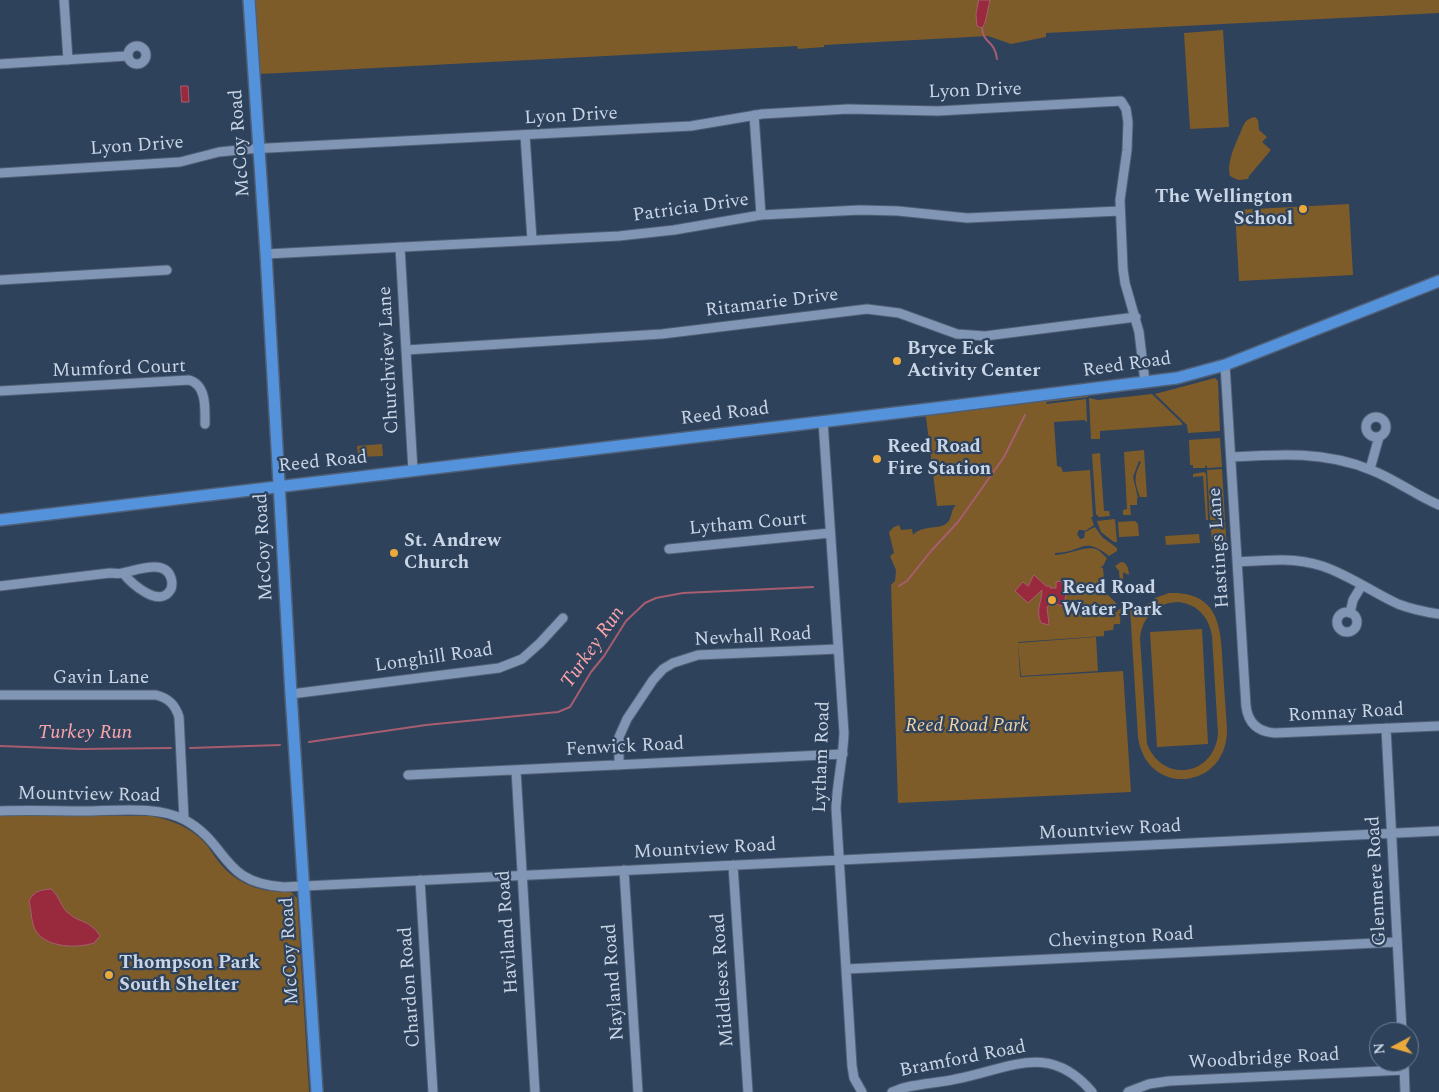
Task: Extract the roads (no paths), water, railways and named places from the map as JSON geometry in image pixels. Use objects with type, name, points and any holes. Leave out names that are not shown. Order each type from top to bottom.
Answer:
[{"type":"main road","name":"McCoy Road","points":[[249,0],[317,1092]]},
{"type":"main road","name":"Reed Road","points":[[0,520],[1176,378],[1225,365],[1439,281]]},
{"type":"street","points":[[64,0],[68,60]]},
{"type":"street","points":[[0,64],[127,56]]},
{"type":"street","name":"Lyon Drive","points":[[0,173],[180,162],[219,152],[259,149],[691,126],[754,114],[848,109],[938,111],[1118,101],[1124,104],[1128,122],[1127,150],[1120,211]]},
{"type":"street","points":[[754,114],[761,215]]},
{"type":"street","points":[[525,135],[532,240]]},
{"type":"street","name":"Patricia Drive","points":[[266,254],[619,236],[651,233],[761,215],[878,210],[967,218],[1120,211]]},
{"type":"street","points":[[1120,211],[1125,283],[1136,317],[1145,382]]},
{"type":"street","name":"Churchview Lane","points":[[400,247],[413,471]]},
{"type":"street","points":[[0,280],[167,270]]},
{"type":"street","name":"Ritamarie Drive","points":[[406,350],[662,334],[867,309],[899,312],[957,334],[985,336],[1136,317]]},
{"type":"street","name":"Hastings Lane","points":[[1225,365],[1247,710],[1250,720],[1255,727]]},
{"type":"street","name":"Mumford Court","points":[[0,391],[189,380],[198,384],[202,392],[205,424]]},
{"type":"street","name":"Lytham Road","points":[[823,421],[844,734],[836,808],[852,1066],[854,1078],[862,1092]]},
{"type":"street","points":[[1370,469],[1379,437]]},
{"type":"street","points":[[1231,457],[1308,454],[1341,460],[1370,469],[1439,505]]},
{"type":"street","name":"Lytham Court","points":[[669,549],[830,533]]},
{"type":"street","points":[[1238,562],[1280,559],[1322,566],[1345,575],[1410,608],[1439,614]]},
{"type":"street","points":[[0,586],[161,568],[166,569],[171,577],[171,589],[162,596],[153,597],[129,580],[123,573]]},
{"type":"street","points":[[1350,613],[1353,600],[1362,585]]},
{"type":"street","name":"Longhill Road","points":[[291,694],[499,668],[522,659],[563,618]]},
{"type":"street","name":"Newhall Road","points":[[619,765],[619,737],[626,719],[652,680],[663,669],[673,663],[698,655],[838,649]]},
{"type":"street","name":"Gavin Lane","points":[[0,695],[156,695],[165,698],[174,707],[179,717],[184,819]]},
{"type":"street","name":"Romnay Road","points":[[1255,727],[1264,732],[1275,733],[1439,726]]},
{"type":"street","name":"Glenmere Road","points":[[1386,728],[1401,1022]]},
{"type":"street","name":"Fenwick Road","points":[[408,775],[843,754]]},
{"type":"street","name":"Haviland Road","points":[[516,770],[535,1092]]},
{"type":"street","name":"Mountview Road","points":[[0,811],[139,810],[172,815],[184,819],[206,836],[235,871],[258,884],[271,886],[304,886],[1439,831]]},
{"type":"street","name":"Middlesex Road","points":[[733,865],[748,1092]]},
{"type":"street","name":"Nayland Road","points":[[624,870],[638,1092]]},
{"type":"street","name":"Chardon Road","points":[[420,880],[433,1092]]},
{"type":"street","name":"Chevington Road","points":[[847,969],[1397,942]]},
{"type":"street","name":"Bramford Road","points":[[892,1092],[913,1085],[956,1080],[1029,1061],[1048,1063],[1063,1068],[1077,1077],[1092,1092]]},
{"type":"street","name":"Woodbridge Road","points":[[1128,1092],[1149,1084],[1169,1081],[1369,1068]]},
{"type":"street","points":[[1404,1072],[1405,1092]]},
{"type":"waterway","name":"Turkey Run","points":[[982,28],[984,37],[994,48],[997,59]]},
{"type":"waterway","name":"Turkey Run","points":[[899,586],[907,581],[958,522],[1004,457],[1025,415]]},
{"type":"waterway","name":"Turkey Run","points":[[309,742],[426,725],[558,712],[570,707],[591,672],[604,656],[626,621],[645,603],[656,598],[683,593],[813,587]]},
{"type":"waterway","name":"Turkey Run","points":[[190,748],[280,745]]},
{"type":"waterway","name":"Turkey Run","points":[[0,746],[81,749],[171,748]]},
{"type":"place","name":"The Wellington School","points":[[1303,209]]},
{"type":"place","name":"Bryce Eck Activity Center","points":[[897,361]]},
{"type":"place","name":"Reed Road Fire Station","points":[[877,459]]},
{"type":"place","name":"St. Andrew Church","points":[[394,553]]},
{"type":"place","name":"Reed Road Water Park","points":[[1052,600]]},
{"type":"place","name":"Thompson Park South Shelter","points":[[109,975]]},
{"type":"park label","name":"Reed Road Park","points":[[967,727]]}]
